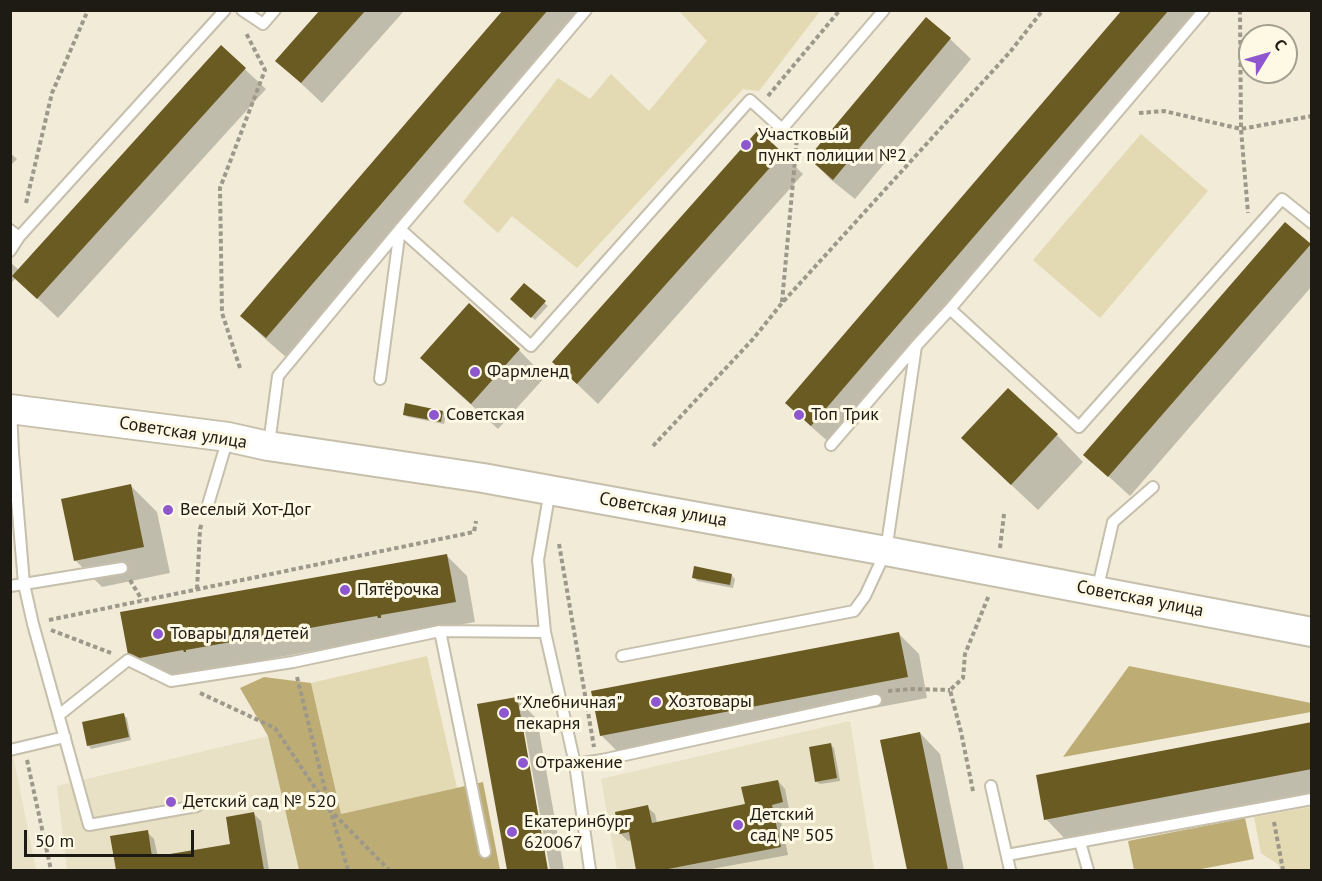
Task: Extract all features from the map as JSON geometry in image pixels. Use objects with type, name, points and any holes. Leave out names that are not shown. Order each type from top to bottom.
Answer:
[{"type":"main road","name":"Советская улица","points":[[11,409],[228,438],[483,478],[886,551],[1311,632]]},
{"type":"lane","points":[[10,251],[14,233],[225,10]]},
{"type":"lane","points":[[242,10],[263,24],[275,10]]},
{"type":"lane","points":[[268,446],[278,376],[400,228],[586,10]]},
{"type":"lane","points":[[400,228],[531,346],[750,100],[782,129],[884,10]]},
{"type":"lane","points":[[831,445],[950,309],[1204,10]]},
{"type":"lane","points":[[950,309],[1079,427],[1282,199],[1311,223]]},
{"type":"lane","points":[[380,379],[400,228]]},
{"type":"lane","points":[[622,656],[854,611],[865,596],[886,551],[916,346]]},
{"type":"lane","points":[[11,409],[24,584],[89,825],[196,806]]},
{"type":"lane","points":[[207,508],[228,438]]},
{"type":"lane","points":[[1097,591],[1113,522],[1153,487]]},
{"type":"lane","points":[[550,490],[538,560],[545,632],[575,764],[590,870]]},
{"type":"lane","points":[[10,586],[122,568]]},
{"type":"lane","points":[[59,716],[128,660],[171,681],[293,662],[440,631],[545,632]]},
{"type":"lane","points":[[440,631],[484,852]]},
{"type":"lane","points":[[575,764],[613,758],[876,700]]},
{"type":"lane","points":[[10,750],[65,737]]},
{"type":"lane","points":[[991,786],[1010,870]]},
{"type":"lane","points":[[1006,855],[1311,799]]},
{"type":"lane","points":[[1080,842],[1088,870]]},
{"type":"path","points":[[14,233],[52,93],[88,10]]},
{"type":"path","points":[[758,108],[840,10]]},
{"type":"path","points":[[653,446],[753,339],[782,303],[1010,52],[1043,10]]},
{"type":"path","points":[[1240,10],[1241,129],[1250,236]]},
{"type":"path","points":[[240,368],[222,313],[220,188],[265,70],[245,30]]},
{"type":"path","points":[[1117,114],[1164,111],[1241,129],[1311,116]]},
{"type":"path","points":[[782,129],[797,138],[782,303]]},
{"type":"path","points":[[196,589],[200,529],[207,508]]},
{"type":"path","points":[[33,624],[474,532],[476,521]]},
{"type":"path","points":[[558,537],[594,749]]},
{"type":"path","points":[[122,568],[142,600]]},
{"type":"path","points":[[888,691],[912,688],[950,690],[963,678],[965,654],[980,618]]},
{"type":"path","points":[[33,624],[128,660]]},
{"type":"path","points":[[293,662],[330,810],[348,870]]},
{"type":"path","points":[[171,681],[275,728],[330,810],[389,870]]},
{"type":"path","points":[[950,690],[975,798]]},
{"type":"path","points":[[24,748],[51,870]]},
{"type":"path","points":[[1272,807],[1282,870]]},
{"type":"shaded area","points":[[679,11],[820,11],[759,91],[743,89],[577,268],[512,216],[498,233],[463,202],[558,78],[590,99],[611,74],[649,111],[707,41]]},
{"type":"shaded area","points":[[1141,134],[1208,191],[1100,318],[1033,260]]},
{"type":"shaded area","points":[[427,656],[457,788],[341,814],[311,683]]},
{"type":"shaded area","points":[[1129,666],[1311,703],[1311,712],[1063,757]]},
{"type":"shaded area","points":[[264,677],[311,683],[341,814],[483,782],[500,870],[299,870],[268,736],[240,688]]},
{"type":"shaded area","name":"Детский сад № 505","points":[[850,721],[874,870],[617,870],[601,779]]},
{"type":"shaded area","name":"Детский сад № 520","points":[[268,736],[299,870],[67,870],[57,786]]},
{"type":"shaded area","points":[[10,741],[12,750],[36,870],[11,870]]},
{"type":"shaded area","points":[[1311,807],[1311,870],[1280,870],[1279,865],[1261,853],[1254,817]]},
{"type":"shaded area","points":[[1245,818],[1254,859],[1196,870],[1134,870],[1128,841]]},
{"type":"building","points":[[320,10],[366,10],[301,83],[275,61]]},
{"type":"building","points":[[503,10],[548,10],[266,338],[240,316]]},
{"type":"building","points":[[1122,10],[1169,10],[811,426],[785,403]]},
{"type":"building","points":[[926,17],[951,38],[833,180],[808,158]]},
{"type":"building","points":[[221,45],[246,68],[37,299],[12,276]]},
{"type":"building","points":[[758,130],[783,153],[577,384],[552,362]]},
{"type":"building","points":[[1285,222],[1311,244],[1108,477],[1083,455]]},
{"type":"building","points":[[524,283],[546,301],[531,318],[510,299]]},
{"type":"building","points":[[469,303],[520,349],[471,404],[420,358]]},
{"type":"building","points":[[1008,388],[1058,434],[1011,485],[961,438]]},
{"type":"building","points":[[405,403],[443,411],[441,422],[403,415]]},
{"type":"building","points":[[131,484],[144,547],[74,561],[61,499]]},
{"type":"building","points":[[447,554],[456,602],[381,615],[381,618],[377,616],[186,650],[186,652],[183,650],[129,660],[120,612]]},
{"type":"building","points":[[694,566],[732,574],[730,585],[692,578]]},
{"type":"building","points":[[899,632],[908,677],[600,736],[591,691]]},
{"type":"building","points":[[517,697],[548,870],[507,870],[477,704]]},
{"type":"building","points":[[124,713],[129,737],[87,746],[82,722]]},
{"type":"building","points":[[1312,722],[1312,769],[1044,820],[1036,775]]},
{"type":"building","points":[[920,732],[948,870],[907,870],[880,740]]},
{"type":"building","points":[[831,743],[837,778],[815,782],[809,747]]},
{"type":"building","points":[[778,780],[783,802],[772,805],[781,847],[663,870],[636,870],[629,832],[619,834],[615,812],[648,805],[652,823],[745,804],[741,787]]},
{"type":"building","points":[[254,812],[264,870],[116,870],[110,836],[148,830],[152,857],[230,844],[226,817]]},
{"type":"place","name":"Участковый пункт полиции №2","points":[[746,145]]},
{"type":"place","name":"Фармленд","points":[[475,372]]},
{"type":"place","name":"Советская","points":[[434,415]]},
{"type":"place","name":"Топ Трик","points":[[799,415]]},
{"type":"place","name":"Веселый Хот-Дог","points":[[168,510]]},
{"type":"place","name":"Пятёрочка","points":[[345,590]]},
{"type":"place","name":"Товары для детей","points":[[158,634]]},
{"type":"place","name":"Хозтовары","points":[[656,702]]},
{"type":"place","name":"\"Хлебничная\" пекарня","points":[[504,713]]},
{"type":"place","name":"Отражение","points":[[523,763]]},
{"type":"place","name":"Детский сад № 520","points":[[171,802]]},
{"type":"place","name":"Детский сад № 505","points":[[738,825]]},
{"type":"place","name":"Екатеринбург 620067","points":[[512,832]]}]
